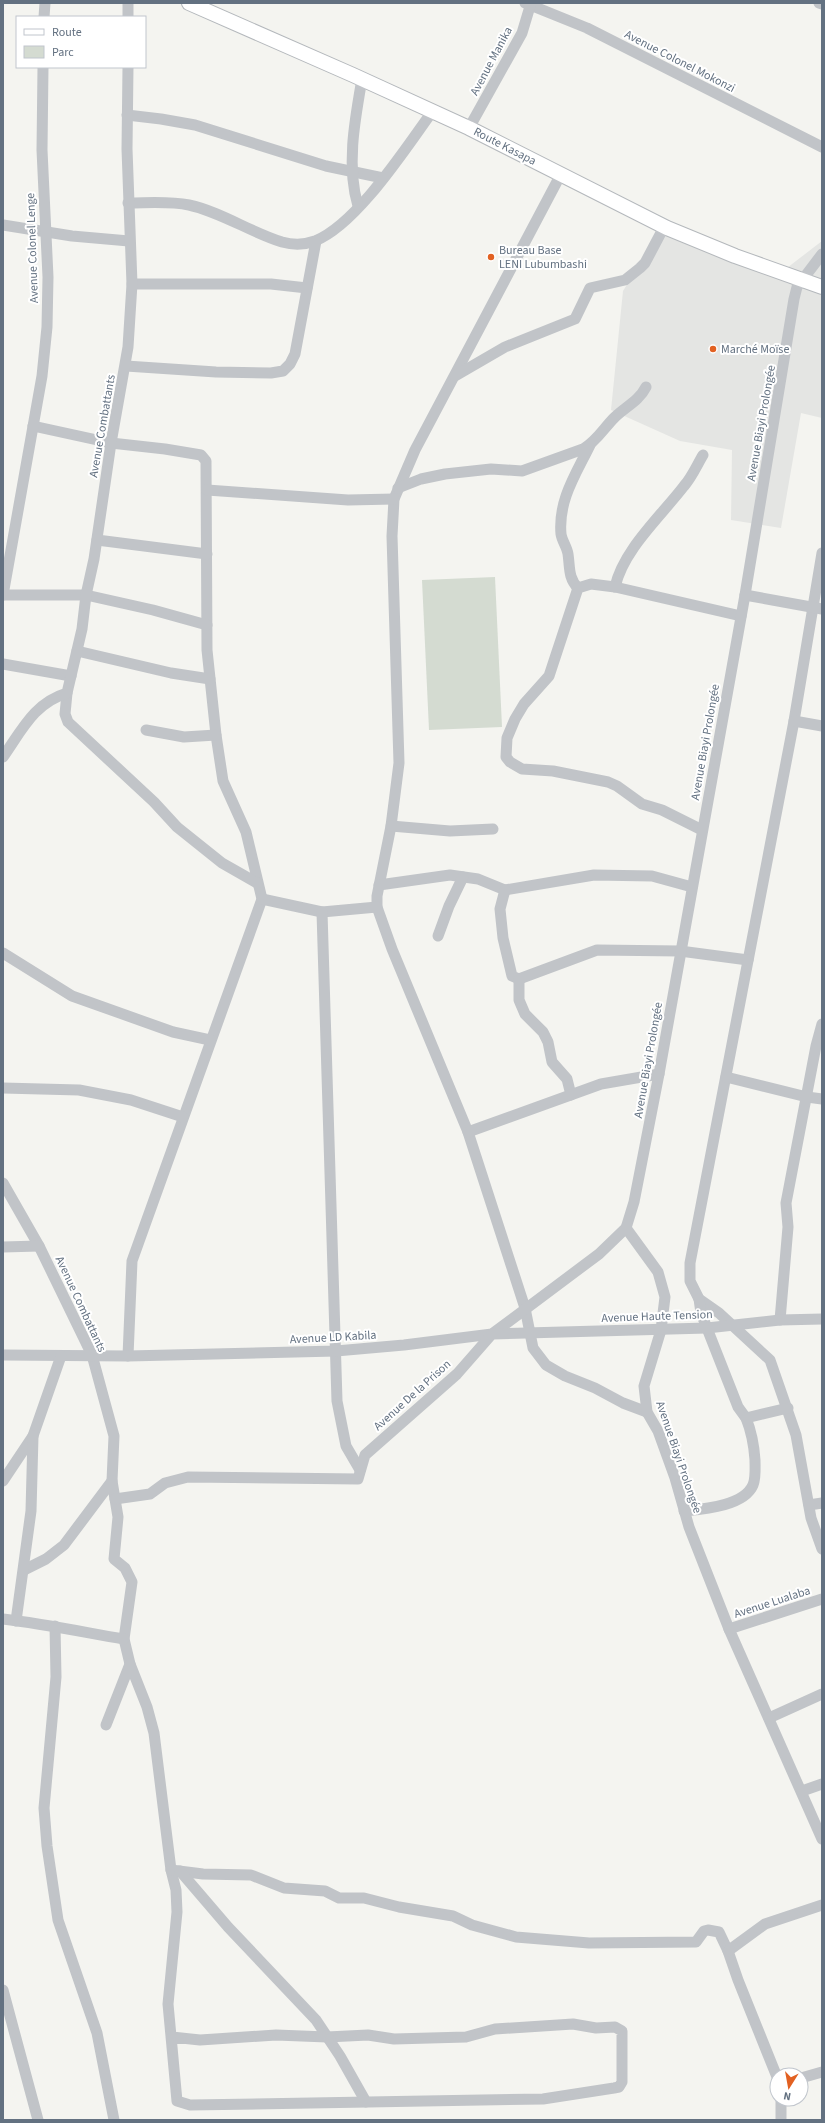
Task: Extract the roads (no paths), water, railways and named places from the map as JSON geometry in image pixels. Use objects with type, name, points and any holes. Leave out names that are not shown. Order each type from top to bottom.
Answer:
[{"type":"main road","name":"Route Kasapa","points":[[189,3],[469,128],[664,227],[735,256],[822,287]]},
{"type":"street","points":[[44,16],[45,3]]},
{"type":"street","points":[[128,3],[128,16]]},
{"type":"street","name":"Avenue Manika","points":[[469,128],[522,33],[529,4]]},
{"type":"street","name":"Avenue Colonel Mokonzi","points":[[529,4],[587,28],[822,147]]},
{"type":"street","name":"Avenue Colonel Lenge","points":[[3,595],[42,376],[47,328],[46,232],[42,150],[43,68]]},
{"type":"street","name":"Avenue Combattants","points":[[128,68],[128,203],[132,284],[126,366],[111,443],[97,540],[86,595],[82,629],[70,676],[65,714],[68,722],[154,802],[177,826],[222,862],[257,883]]},
{"type":"street","points":[[358,206],[354,193],[355,119],[362,79]]},
{"type":"street","points":[[128,203],[173,202],[190,205],[207,210],[282,242],[304,244],[316,241],[343,222],[358,206],[383,178],[432,112]]},
{"type":"street","points":[[127,115],[195,125],[231,135],[283,153],[354,172],[383,178]]},
{"type":"street","points":[[561,174],[415,450],[394,499],[392,536],[399,763],[391,826],[378,885],[377,907],[392,950],[468,1132],[526,1308],[533,1348],[546,1365],[565,1376],[595,1388],[623,1403],[647,1412]]},
{"type":"street","points":[[3,225],[100,240],[129,241]]},
{"type":"street","points":[[455,376],[505,346],[575,319],[590,288],[626,280],[645,263],[664,227]]},
{"type":"street","points":[[126,366],[216,372],[283,371],[290,364],[295,354],[316,241]]},
{"type":"street","name":"Avenue Biayi Prolongée","points":[[822,254],[797,287],[794,299],[745,595],[659,1074],[634,1202],[626,1228],[658,1272],[665,1298],[661,1330],[644,1386],[647,1412],[660,1438],[689,1527],[730,1629],[802,1790],[822,1839]]},
{"type":"street","points":[[132,284],[271,284],[307,288]]},
{"type":"street","points":[[578,588],[573,583],[570,576],[567,548],[562,536],[561,526],[567,490],[590,445],[615,417],[642,394],[646,387]]},
{"type":"street","points":[[33,426],[111,443],[201,455],[206,461],[208,554],[207,663],[216,735],[223,781],[246,832],[262,899],[132,1260],[128,1356]]},
{"type":"street","points":[[398,488],[421,479],[445,474],[491,469],[522,471],[590,445]]},
{"type":"street","points":[[615,587],[618,574],[626,558],[686,485],[703,455]]},
{"type":"street","points":[[207,490],[348,500],[394,499]]},
{"type":"street","points":[[97,540],[208,554]]},
{"type":"street","points":[[684,1511],[713,1508],[733,1502],[750,1491],[754,1483],[753,1437],[746,1418],[738,1407],[701,1313],[699,1299],[690,1281],[690,1263],[817,608],[822,553]]},
{"type":"street","points":[[578,588],[591,584],[615,587],[741,616]]},
{"type":"street","points":[[578,588],[549,676],[524,704],[515,719],[507,738],[506,757],[510,762],[522,769],[553,772],[608,782],[617,786],[642,804],[662,810],[702,830]]},
{"type":"street","points":[[3,595],[86,595],[153,610],[207,625]]},
{"type":"street","points":[[745,595],[817,608]]},
{"type":"street","points":[[77,651],[171,673],[210,679]]},
{"type":"street","points":[[3,664],[70,676]]},
{"type":"street","points":[[3,756],[38,708],[53,697],[67,693]]},
{"type":"street","points":[[794,721],[822,726]]},
{"type":"street","points":[[146,730],[184,737],[216,735]]},
{"type":"street","points":[[391,826],[450,831],[493,829]]},
{"type":"street","points":[[378,885],[450,875],[478,879],[505,890],[594,875],[652,876],[692,887]]},
{"type":"street","points":[[438,936],[449,906],[463,877]]},
{"type":"street","points":[[505,890],[500,909],[503,938],[512,976],[519,979],[597,950],[680,951],[748,960]]},
{"type":"street","points":[[262,899],[322,912],[377,907]]},
{"type":"street","points":[[115,1499],[150,1494],[166,1483],[188,1477],[359,1474],[346,1446],[337,1401],[332,1279],[322,912]]},
{"type":"street","points":[[3,953],[72,996],[173,1032],[210,1040]]},
{"type":"street","points":[[519,979],[519,1000],[525,1014],[543,1032],[548,1042],[552,1062],[567,1079],[571,1095]]},
{"type":"street","points":[[780,1320],[788,1227],[786,1203],[816,1046],[822,1024]]},
{"type":"street","points":[[468,1132],[601,1084],[659,1074]]},
{"type":"street","points":[[726,1077],[807,1097],[822,1099]]},
{"type":"street","points":[[3,1088],[79,1090],[131,1100],[183,1117]]},
{"type":"street","name":"Avenue Combattants","points":[[3,1183],[39,1246],[92,1355],[114,1436],[112,1480],[118,1517],[114,1559],[125,1568],[132,1582],[124,1639]]},
{"type":"street","points":[[492,1334],[599,1254],[626,1228]]},
{"type":"street","points":[[3,1247],[39,1246]]},
{"type":"street","points":[[699,1299],[732,1325],[770,1360],[788,1408],[796,1435],[809,1505],[822,1549]]},
{"type":"street","name":"Avenue Haute Tension","points":[[492,1334],[707,1328],[780,1320],[822,1319]]},
{"type":"street","name":"Avenue LD Kabila","points":[[3,1355],[128,1356],[336,1351],[404,1345],[492,1334]]},
{"type":"street","name":"Avenue De la Prison","points":[[359,1474],[365,1455],[457,1374],[492,1334]]},
{"type":"street","points":[[3,1481],[33,1436],[60,1356]]},
{"type":"street","points":[[746,1418],[788,1408]]},
{"type":"street","points":[[16,1621],[32,1511],[33,1436]]},
{"type":"street","points":[[24,1570],[46,1559],[64,1545],[112,1480]]},
{"type":"street","points":[[809,1505],[822,1503]]},
{"type":"street","name":"Avenue Lualaba","points":[[730,1629],[822,1599]]},
{"type":"street","points":[[3,1619],[55,1626],[69,1630],[124,1639],[130,1664],[147,1707],[154,1733],[176,1871],[177,1912],[168,2004],[172,2037],[174,2095],[176,2101],[190,2105],[543,2099],[619,2087],[622,2082],[622,2031],[615,2027],[596,2028],[573,2024],[495,2029],[466,2037],[394,2039],[368,2035],[327,2037],[276,2035],[200,2040],[172,2037]]},
{"type":"street","points":[[55,1626],[56,1677],[44,1808],[47,1846],[58,1920],[68,1953],[97,2033],[114,2120]]},
{"type":"street","points":[[106,1725],[130,1664]]},
{"type":"street","points":[[769,1718],[822,1694]]},
{"type":"street","points":[[802,1790],[822,1784]]},
{"type":"street","points":[[176,1871],[251,1875],[284,1888],[325,1891],[339,1898],[364,1898],[399,1907],[454,1916],[472,1925],[516,1937],[589,1942],[696,1942],[704,1931],[713,1930],[719,1932],[728,1951],[773,2067]]},
{"type":"street","points":[[176,1871],[316,2020],[366,2102]]},
{"type":"street","points":[[728,1951],[765,1924],[822,1904]]},
{"type":"street","points":[[3,1990],[38,2120]]},
{"type":"street","points":[[809,2076],[822,2072]]},
{"type":"street","points":[[781,2107],[781,2120]]},
{"type":"place","name":"Bureau Base LENI Lubumbashi","points":[[491,257]]},
{"type":"place","name":"Marché Moïse","points":[[713,349]]}]
